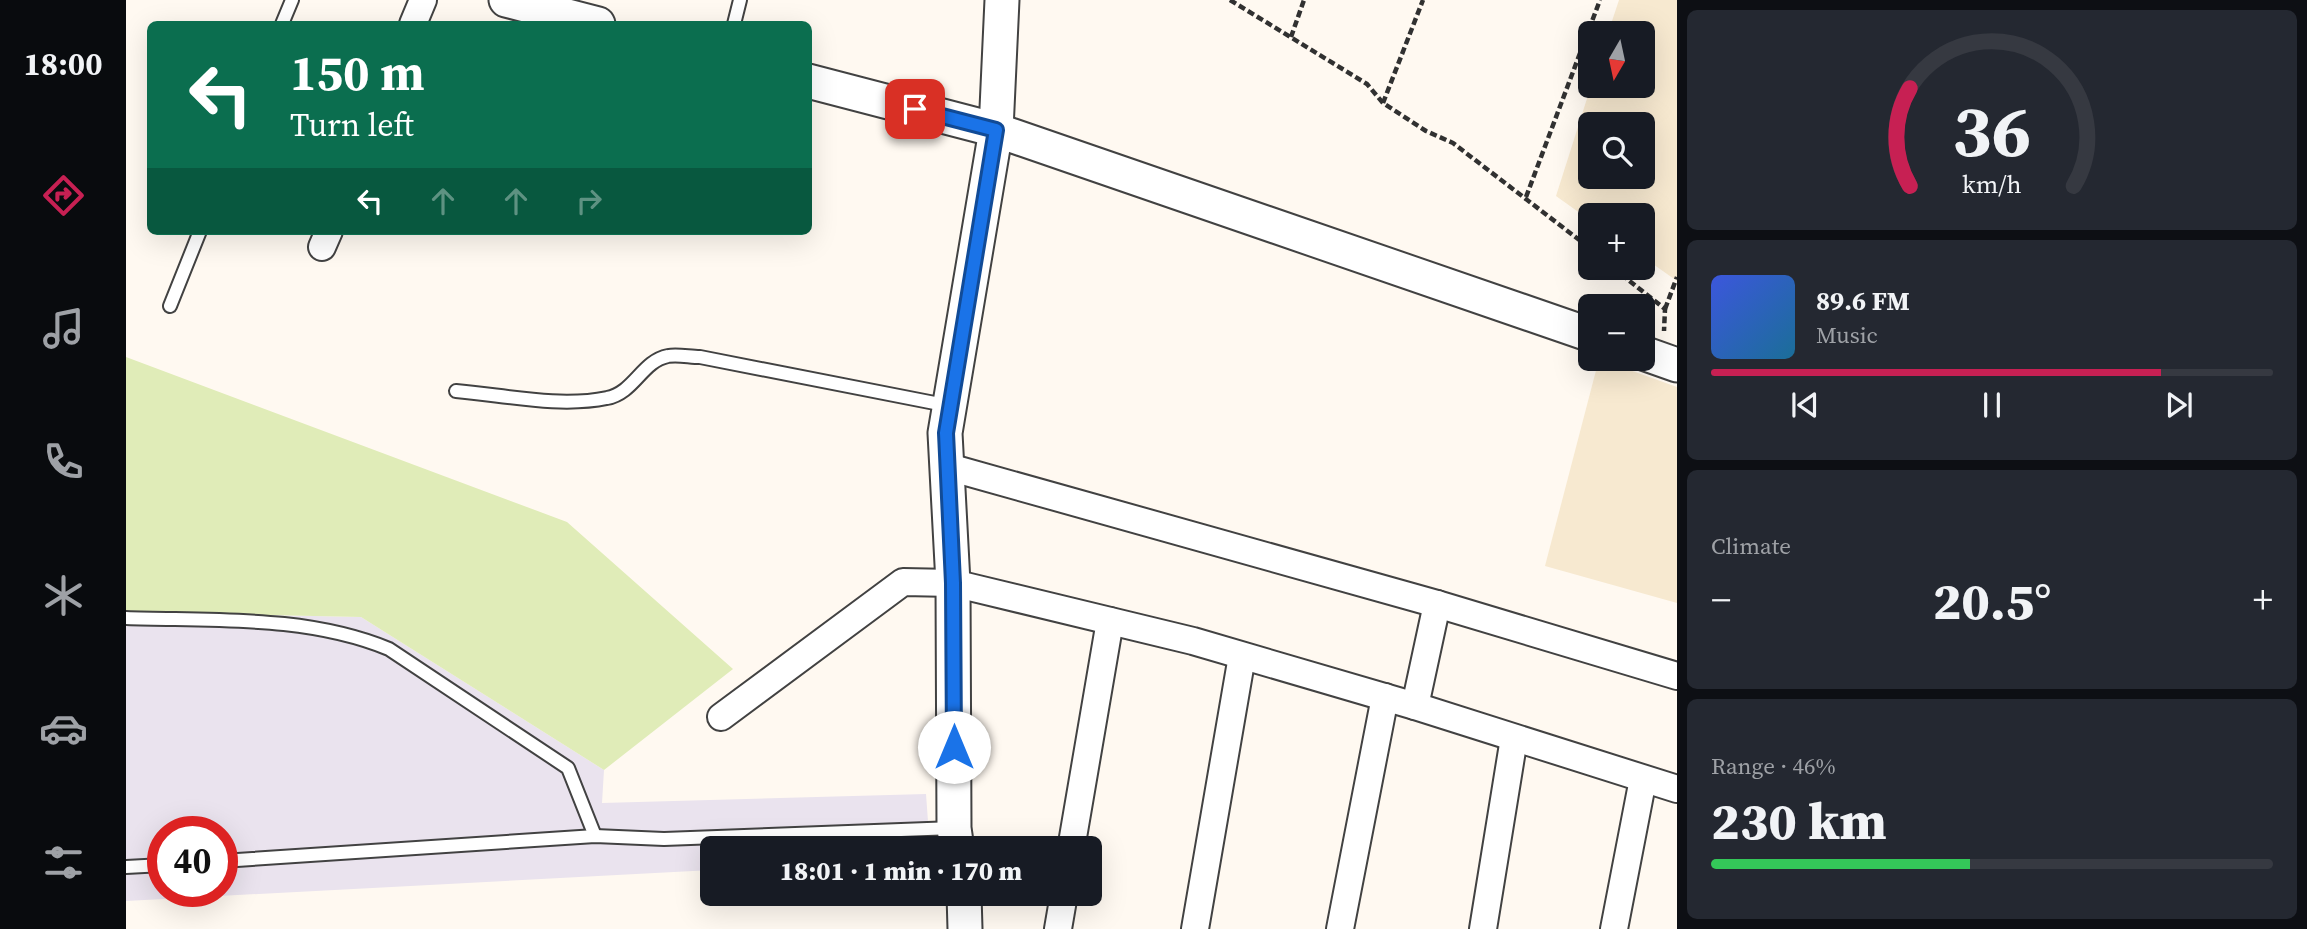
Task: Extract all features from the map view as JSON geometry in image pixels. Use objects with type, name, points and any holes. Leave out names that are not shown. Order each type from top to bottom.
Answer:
[{"type":"street","points":[[414,21],[423,0]]},
{"type":"street","points":[[506,0],[586,21]]},
{"type":"street","points":[[956,836],[953,583],[945,466],[950,406],[996,130],[1002,0]]},
{"type":"street","points":[[812,81],[996,130],[1578,331]]},
{"type":"street","points":[[945,466],[1437,604],[1677,676]]},
{"type":"street","points":[[721,717],[903,582],[953,583],[1242,656],[1415,706],[1677,789]]},
{"type":"street","points":[[1415,706],[1437,604]]},
{"type":"street","points":[[1073,836],[1110,621]]},
{"type":"street","points":[[1195,929],[1242,656]]},
{"type":"street","points":[[1340,929],[1385,697]]},
{"type":"street","points":[[1483,929],[1514,737]]},
{"type":"street","points":[[1614,929],[1643,779]]},
{"type":"street","points":[[964,906],[965,929]]},
{"type":"street","points":[[1058,929],[1062,906]]},
{"type":"lane","points":[[283,21],[292,0]]},
{"type":"lane","points":[[735,21],[740,0]]},
{"type":"lane","points":[[170,306],[198,235]]},
{"type":"lane","points":[[456,391],[573,401],[610,398],[632,386],[647,367],[667,356],[700,357],[950,406]]},
{"type":"lane","points":[[126,618],[271,622],[362,638],[389,649],[568,768],[595,836]]},
{"type":"lane","points":[[238,859],[595,836],[700,839]]},
{"type":"lane","points":[[126,867],[147,866]]},
{"type":"path","points":[[1230,0],[1367,84],[1383,103],[1426,131],[1453,143],[1578,239]]},
{"type":"path","points":[[1291,37],[1304,0]]},
{"type":"path","points":[[1383,103],[1423,0]]},
{"type":"path","points":[[1526,197],[1600,0]]},
{"type":"path","points":[[1661,359],[1665,309],[1677,277]]},
{"type":"path","points":[[1629,280],[1665,309]]},
{"type":"shaded area","points":[[1619,0],[1677,0],[1677,281],[1655,265],[1655,203],[1578,203],[1578,212],[1556,196],[1578,127],[1578,189],[1655,189],[1655,112],[1583,112],[1587,98],[1656,98],[1656,21],[1612,21]]},
{"type":"shaded area","points":[[1596,371],[1632,371],[1677,387],[1677,603],[1545,566]]},
{"type":"shaded area","points":[[126,612],[361,617],[604,770],[602,803],[926,794],[929,836],[700,836],[700,871],[238,895],[238,816],[147,816],[147,900],[126,901]]},
{"type":"green space","points":[[126,357],[567,522],[733,669],[604,770],[361,617],[126,612]]},
{"type":"route","points":[[915,109],[996,130],[946,433],[945,466],[953,583],[954,747]]}]
